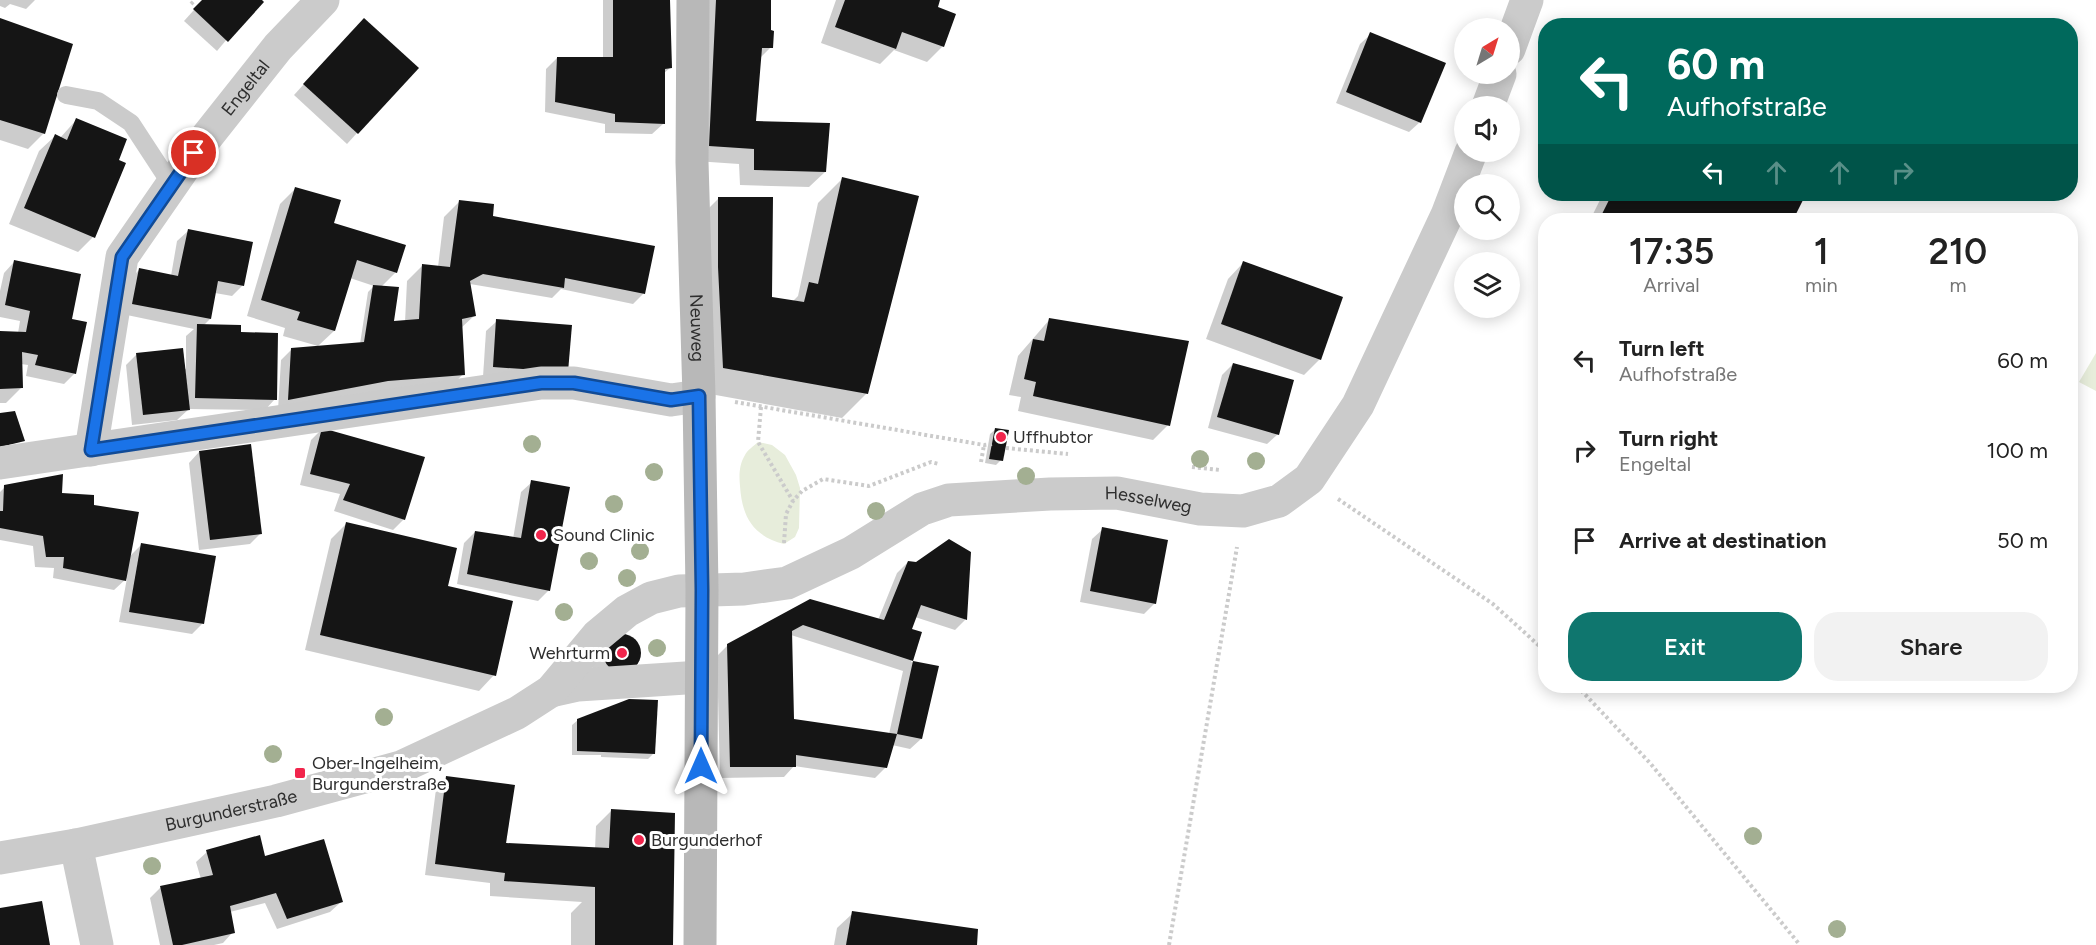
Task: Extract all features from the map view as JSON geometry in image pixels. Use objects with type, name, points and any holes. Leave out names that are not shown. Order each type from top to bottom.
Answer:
[{"type":"street","name":"Engeltal","points":[[91,450],[122,257],[194,153],[278,47],[323,0]]},
{"type":"street","name":"Neuweg","points":[[693,0],[692,162],[702,590],[700,945]]},
{"type":"street","points":[[1520,19],[1527,0]]},
{"type":"street","name":"Hesselweg","points":[[702,590],[744,589],[787,583],[851,553],[922,509],[949,500],[1117,493],[1200,509],[1243,511],[1280,501],[1309,479],[1358,405],[1447,215],[1467,162]]},
{"type":"street","points":[[0,463],[541,383],[574,383],[671,400],[699,396]]},
{"type":"street","name":"Burgunderstraße","points":[[0,858],[75,845],[276,801],[401,768],[517,714],[551,691],[597,636],[627,611],[651,598],[679,591],[702,590]]},
{"type":"street","name":"Burgunderstraße","points":[[551,691],[578,685],[701,677]]},
{"type":"street","points":[[75,845],[97,945]]},
{"type":"lane","points":[[66,95],[98,102],[131,123],[165,175],[176,180]]},
{"type":"path","points":[[699,396],[984,445],[992,444]]},
{"type":"path","points":[[760,407],[758,442],[794,501]]},
{"type":"path","points":[[980,472],[984,445]]},
{"type":"path","points":[[800,577],[784,544],[786,514],[802,491],[823,480],[869,486],[930,462],[940,464]]},
{"type":"path","points":[[1309,479],[1493,604],[1538,645]]},
{"type":"path","points":[[1169,945],[1243,511]]},
{"type":"path","points":[[1584,693],[1650,763],[1800,945]]},
{"type":"green space","points":[[2096,353],[2096,391],[2079,382]]},
{"type":"green space","points":[[758,442],[772,445],[785,455],[800,488],[799,528],[795,537],[784,544],[764,536],[757,530],[751,524],[743,507],[741,466],[746,453]]},
{"type":"building","points":[[202,0],[262,0],[264,2],[228,42],[193,9]]},
{"type":"building","points":[[613,0],[670,0],[672,68],[665,69],[665,124],[615,122],[615,114],[555,102],[557,57],[613,57]]},
{"type":"building","points":[[716,0],[771,0],[773,48],[762,48],[756,121],[830,123],[826,172],[754,170],[754,149],[709,146]]},
{"type":"building","points":[[845,0],[940,0],[938,7],[956,14],[944,47],[902,32],[896,49],[835,27]]},
{"type":"building","points":[[0,18],[73,44],[45,134],[0,120]]},
{"type":"building","points":[[364,18],[419,68],[358,134],[303,84]]},
{"type":"building","points":[[1370,32],[1446,63],[1421,123],[1346,92]]},
{"type":"building","points":[[76,118],[127,139],[119,160],[126,163],[95,238],[24,208],[55,134],[67,140]]},
{"type":"building","points":[[842,177],[919,196],[868,394],[723,368],[718,267],[718,197],[773,197],[772,297],[804,302],[809,282],[818,284]]},
{"type":"building","points":[[295,187],[341,200],[334,223],[406,245],[397,273],[357,260],[335,331],[297,320],[300,312],[261,300]]},
{"type":"building","points":[[459,200],[494,204],[493,216],[655,246],[645,294],[565,278],[564,288],[483,274],[470,281],[476,316],[462,319],[465,375],[388,381],[288,400],[291,348],[364,342],[373,285],[399,287],[394,321],[419,319],[422,264],[450,267]]},
{"type":"building","points":[[1608,201],[1802,201],[1796,213],[1602,213]]},
{"type":"building","points":[[188,229],[253,242],[244,286],[218,281],[211,319],[132,304],[139,268],[178,276]]},
{"type":"building","points":[[14,260],[81,274],[72,319],[87,322],[76,374],[35,365],[38,355],[22,352],[23,388],[0,389],[0,331],[26,332],[30,311],[5,305]]},
{"type":"building","points":[[1243,261],[1343,297],[1321,360],[1221,324]]},
{"type":"building","points":[[1049,318],[1189,341],[1170,426],[1033,396],[1036,382],[1024,379],[1033,339],[1044,341]]},
{"type":"building","points":[[496,319],[572,325],[568,372],[493,367]]},
{"type":"building","points":[[197,324],[241,325],[241,332],[278,333],[277,400],[195,398]]},
{"type":"building","points":[[183,348],[190,410],[143,415],[136,353]]},
{"type":"building","points":[[1233,363],[1294,380],[1279,435],[1217,417]]},
{"type":"building","points":[[15,411],[25,441],[0,447],[0,413]]},
{"type":"building","points":[[322,428],[425,457],[405,520],[343,500],[350,484],[310,474]]},
{"type":"building","name":"Uffhubtor","points":[[995,428],[1009,430],[1003,461],[989,459]]},
{"type":"building","points":[[251,444],[262,534],[210,540],[199,451]]},
{"type":"building","points":[[63,474],[62,493],[94,495],[94,505],[139,512],[126,581],[63,568],[64,557],[46,557],[43,536],[0,528],[4,485]]},
{"type":"building","name":"Sound Clinic","points":[[531,480],[570,487],[550,591],[467,574],[475,531],[521,538]]},
{"type":"building","points":[[346,522],[457,548],[448,586],[513,601],[496,676],[320,635]]},
{"type":"building","points":[[1102,527],[1168,540],[1156,604],[1090,591]]},
{"type":"building","points":[[949,539],[971,552],[967,620],[921,605],[912,629],[922,632],[913,661],[803,625],[792,631],[794,719],[897,734],[887,768],[796,755],[796,767],[730,767],[727,644],[810,599],[884,620],[908,561],[916,562]]},
{"type":"building","points":[[141,543],[216,556],[204,624],[129,612]]},
{"type":"building","name":"Wehrturm","points":[[622,634],[635,640],[641,653],[635,666],[622,672],[609,666],[603,653],[609,640]]},
{"type":"building","points":[[913,661],[939,666],[922,739],[897,734]]},
{"type":"building","points":[[629,699],[658,700],[655,754],[577,751],[577,719]]},
{"type":"building","points":[[446,776],[515,785],[506,843],[609,848],[611,809],[675,813],[673,945],[595,945],[595,887],[504,881],[505,873],[435,864]]},
{"type":"building","points":[[260,835],[265,856],[324,839],[343,902],[287,919],[276,893],[230,906],[235,933],[173,945],[160,886],[213,875],[206,850]]},
{"type":"building","points":[[42,901],[50,945],[0,945],[0,908]]},
{"type":"building","points":[[852,911],[978,929],[977,945],[846,945]]},
{"type":"place","name":"Uffhubtor","points":[[1001,437]]},
{"type":"place","name":"Sound Clinic","points":[[541,535]]},
{"type":"place","name":"Wehrturm","points":[[622,653]]},
{"type":"place","name":"Ober-Ingelheim, Burgunderstraße","points":[[300,773]]},
{"type":"place","name":"Burgunderhof","points":[[639,840]]},
{"type":"route","points":[[194,153],[122,257],[91,450],[541,383],[574,383],[671,400],[699,396],[702,590],[701,766]]}]
